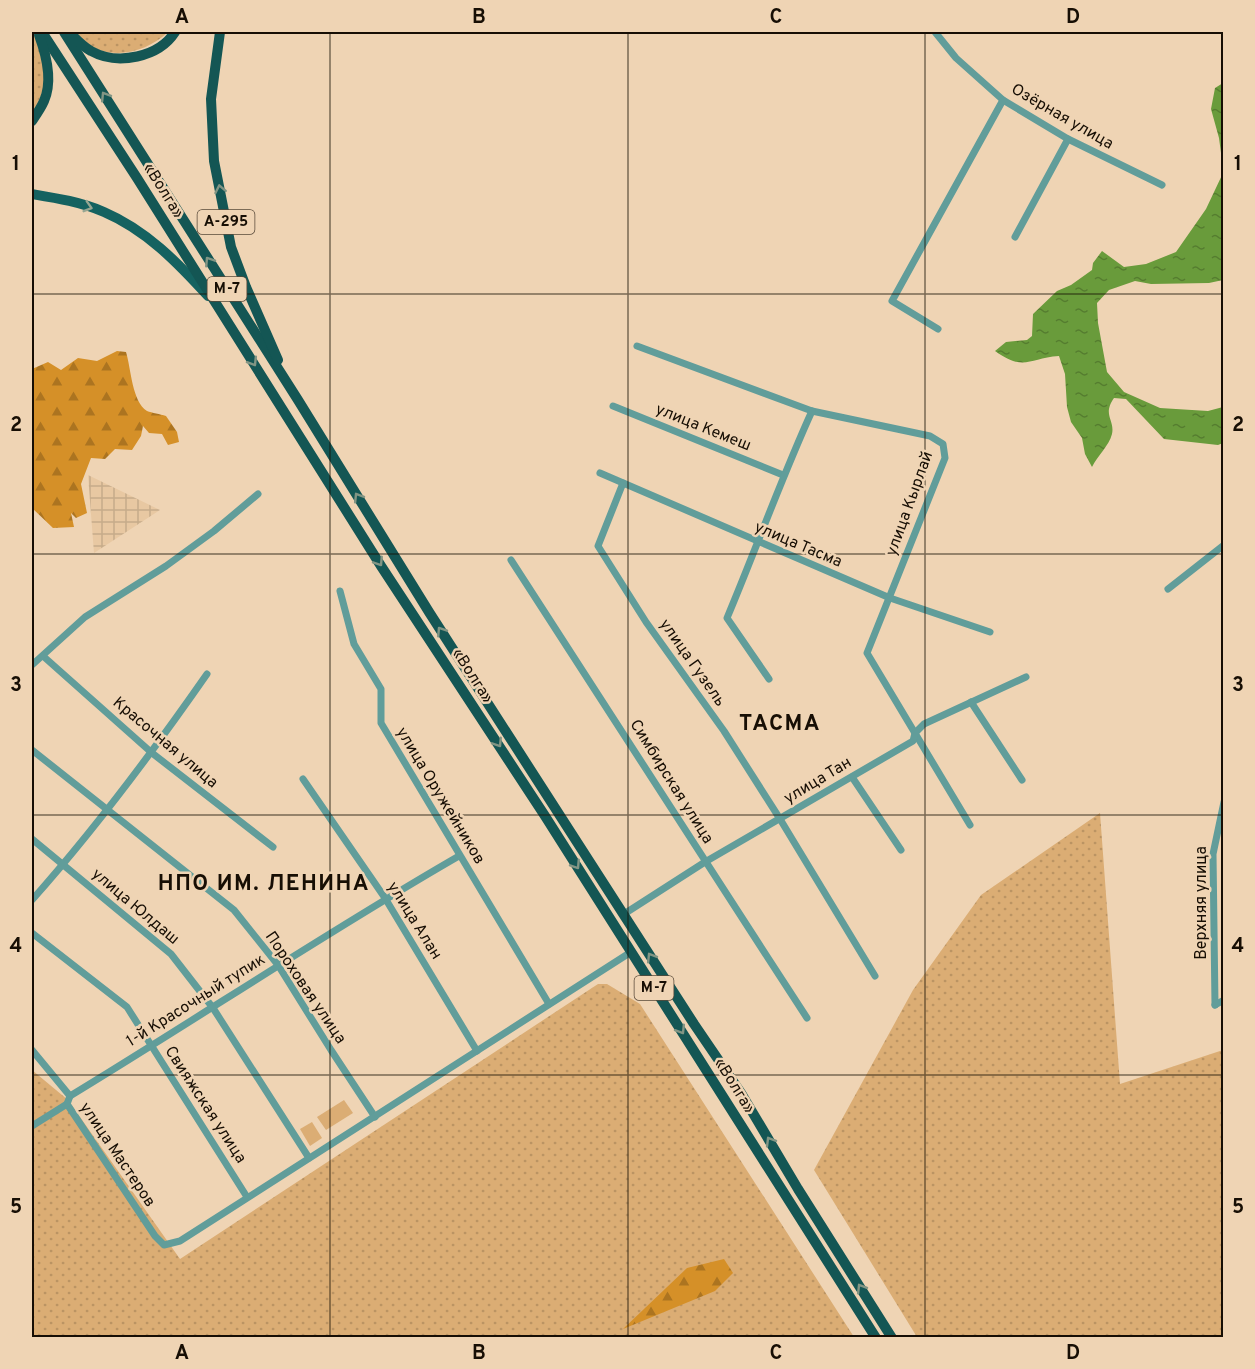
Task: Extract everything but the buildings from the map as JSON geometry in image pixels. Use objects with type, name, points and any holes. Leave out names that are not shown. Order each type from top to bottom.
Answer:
[{"type":"highway","points":[[32,121],[45,100],[48,85],[40,32]]},
{"type":"highway","name":"«Волга»","points":[[40,32],[222,312],[381,566],[462,687],[632,952],[876,1338]]},
{"type":"highway","points":[[66,32],[91,52],[119,58],[137,57],[155,50],[170,39],[175,32]]},
{"type":"highway","name":"«Волга»","points":[[66,32],[429,612],[694,1024],[741,1093],[798,1190],[892,1338]]},
{"type":"highway","name":"А-295","points":[[220,32],[211,99],[214,161],[231,247],[246,287],[298,400]]},
{"type":"main road","points":[[32,194],[91,208],[126,222],[168,254],[222,312]]},
{"type":"street","name":"Озёрная улица","points":[[935,32],[956,58],[1003,100],[1068,139],[1162,185]]},
{"type":"street","points":[[938,329],[892,302],[1003,100]]},
{"type":"street","points":[[1015,237],[1068,139]]},
{"type":"street","name":"улица Кырлай","points":[[637,346],[812,411],[930,436],[943,444],[945,458],[867,652],[915,733]]},
{"type":"street","name":"улица Кемеш","points":[[613,406],[783,475]]},
{"type":"street","points":[[769,679],[727,618],[759,543],[783,475],[812,411]]},
{"type":"street","name":"улица Тасма","points":[[600,473],[890,598],[990,632]]},
{"type":"street","name":"улица Гузель","points":[[623,483],[598,546],[646,622],[724,731],[875,976]]},
{"type":"street","points":[[32,665],[85,617],[166,566],[214,531],[258,494]]},
{"type":"street","points":[[1168,589],[1224,545]]},
{"type":"street","name":"Симбирская улица","points":[[511,560],[807,1018]]},
{"type":"street","name":"улица Оружейников","points":[[340,591],[354,644],[381,689],[381,723],[549,1004]]},
{"type":"street","name":"Красочная улица","points":[[43,657],[152,753],[273,847]]},
{"type":"street","points":[[32,900],[107,811],[152,753],[207,674]]},
{"type":"street","name":"улица Тан","points":[[624,914],[705,862],[913,741],[915,733],[924,724],[1026,676]]},
{"type":"street","points":[[971,702],[1022,780]]},
{"type":"street","points":[[915,733],[970,825]]},
{"type":"street","name":"Пороховая улица","points":[[32,750],[234,910],[278,965],[375,1117]]},
{"type":"street","points":[[852,777],[901,850]]},
{"type":"street","name":"улица Алан","points":[[303,779],[386,898],[477,1051]]},
{"type":"street","name":"Верхняя улица","points":[[1224,801],[1213,854],[1215,1005],[1224,1000]]},
{"type":"street","name":"улица Юлдаш","points":[[32,839],[171,954],[213,1008],[309,1158]]},
{"type":"street","name":"1-й Красочный тупик","points":[[70,1096],[386,898],[459,856]]},
{"type":"street","name":"Свияжская улица","points":[[32,933],[127,1007],[247,1197]]},
{"type":"street","points":[[247,1197],[632,952]]},
{"type":"street","name":"улица Мастеров","points":[[32,1050],[70,1096],[67,1104],[155,1236],[164,1245],[180,1241],[247,1197]]},
{"type":"street","points":[[32,1126],[67,1104]]},
{"type":"shaded area","points":[[32,32],[42,48],[46,73],[43,90],[32,112]]},
{"type":"shaded area","points":[[76,32],[168,32],[141,49],[120,53],[99,50],[87,44]]},
{"type":"shaded area","points":[[88,475],[160,510],[94,553]]},
{"type":"shaded area","points":[[1100,813],[1120,1084],[1223,1050],[1223,1337],[917,1337],[814,1170],[913,990],[981,895]]},
{"type":"shaded area","points":[[598,984],[607,984],[640,1004],[854,1337],[32,1337],[32,1070],[68,1100],[180,1259]]},
{"type":"shaded area","points":[[344,1100],[353,1113],[326,1130],[317,1117]]},
{"type":"shaded area","points":[[312,1122],[322,1138],[310,1146],[300,1129]]},
{"type":"green space","points":[[117,351],[126,352],[135,393],[142,407],[147,411],[166,416],[177,432],[179,442],[168,445],[162,434],[149,433],[143,426],[141,436],[132,450],[115,449],[105,459],[91,458],[81,484],[87,513],[76,518],[71,513],[74,527],[53,528],[32,508],[32,369],[48,362],[61,370],[78,358],[97,361]]},
{"type":"green space","points":[[724,1259],[733,1273],[715,1291],[623,1329],[687,1268]]},
{"type":"water","points":[[1223,83],[1223,168],[1219,138],[1211,109],[1215,88]]},
{"type":"water","points":[[1223,173],[1223,280],[1209,283],[1151,284],[1135,281],[1109,290],[1097,303],[1098,323],[1107,372],[1124,392],[1160,408],[1208,411],[1223,407],[1223,443],[1218,445],[1164,439],[1126,399],[1114,398],[1109,409],[1112,434],[1092,467],[1085,454],[1082,438],[1071,422],[1067,407],[1065,374],[1059,356],[1020,362],[1013,361],[995,351],[1006,342],[1027,340],[1032,336],[1033,314],[1057,291],[1071,285],[1092,270],[1093,263],[1102,251],[1124,267],[1146,264],[1176,252],[1206,209]]},
{"type":"district","name":"ТАСМА","points":[[780,724]]},
{"type":"district","name":"НПО ИМ. ЛЕНИНА","points":[[264,884]]}]
